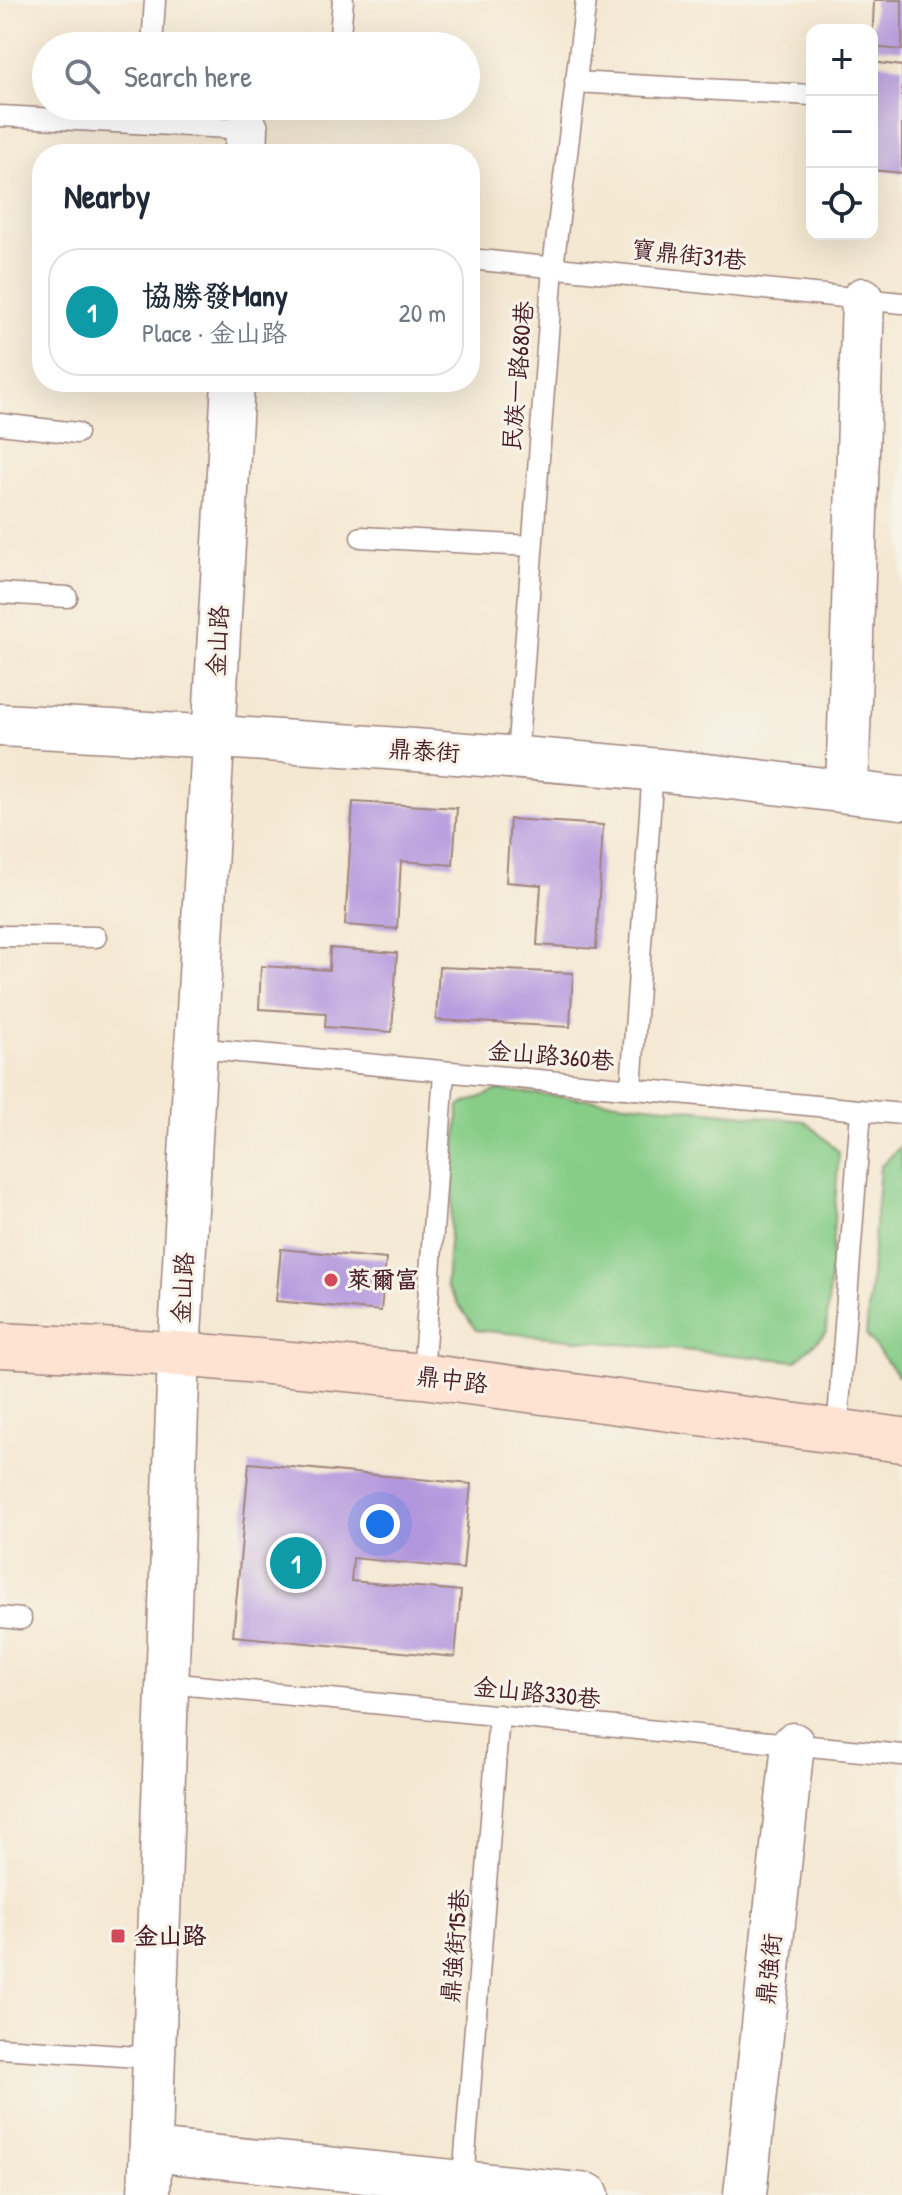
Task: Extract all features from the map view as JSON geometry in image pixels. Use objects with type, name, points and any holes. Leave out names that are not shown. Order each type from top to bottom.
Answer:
[{"type":"street","points":[[847,792],[882,301]]},
{"type":"street","name":"金山路","points":[[149,2195],[179,1354],[232,392]]},
{"type":"street","name":"鼎泰街","points":[[0,725],[213,735],[517,757],[653,769],[902,798]]},
{"type":"street","name":"鼎中路","points":[[0,1345],[179,1354],[423,1376],[902,1440]]},
{"type":"street","name":"鼎強街","points":[[745,2195],[793,1744]]},
{"type":"street","points":[[151,2150],[588,2195]]},
{"type":"lane","points":[[153,32],[155,0]]},
{"type":"lane","points":[[340,32],[343,0]]},
{"type":"lane","name":"民族一路680巷","points":[[517,757],[553,267],[586,0]]},
{"type":"lane","points":[[575,82],[806,95]]},
{"type":"lane","points":[[0,116],[32,116]]},
{"type":"lane","points":[[186,120],[248,130]]},
{"type":"lane","name":"寶鼎街31巷","points":[[480,260],[882,301]]},
{"type":"lane","points":[[0,424],[77,433]]},
{"type":"lane","points":[[361,537],[531,546]]},
{"type":"lane","points":[[0,593],[67,597]]},
{"type":"lane","points":[[631,1089],[653,769]]},
{"type":"lane","points":[[0,936],[96,937]]},
{"type":"lane","name":"金山路360巷","points":[[196,1048],[902,1114]]},
{"type":"lane","points":[[423,1376],[444,1072]]},
{"type":"lane","points":[[837,1433],[861,1110]]},
{"type":"lane","points":[[0,1617],[21,1619]]},
{"type":"lane","name":"金山路330巷","points":[[168,1683],[902,1755]]},
{"type":"lane","name":"鼎強街15巷","points":[[463,2182],[499,1715]]},
{"type":"lane","points":[[0,2048],[154,2058]]},
{"type":"green space","points":[[498,1090],[805,1121],[839,1152],[826,1332],[796,1361],[476,1330],[446,1286],[459,1106]]},
{"type":"green space","points":[[902,1145],[902,1376],[898,1376],[866,1335],[880,1167]]},
{"type":"building","points":[[874,0],[902,0],[902,50],[878,48],[878,24],[873,24]]},
{"type":"building","points":[[878,63],[902,66],[902,173],[878,171]]},
{"type":"building","points":[[353,802],[457,808],[453,865],[401,861],[397,929],[345,925]]},
{"type":"building","points":[[510,819],[603,825],[596,949],[537,945],[541,885],[506,882]]},
{"type":"building","points":[[330,948],[397,953],[392,1032],[325,1027],[326,1013],[259,1009],[261,966],[329,970]]},
{"type":"building","points":[[439,967],[573,973],[570,1027],[436,1020]]},
{"type":"building","name":"萊爾富","points":[[281,1249],[386,1259],[381,1311],[276,1301]]},
{"type":"building","points":[[249,1463],[471,1484],[463,1569],[353,1558],[351,1581],[461,1591],[455,1657],[233,1636]]},
{"type":"place","name":"萊爾富","points":[[331,1280]]},
{"type":"place","name":"協勝發Many","points":[[296,1563]]},
{"type":"place","name":"金山路","points":[[118,1936]]}]
